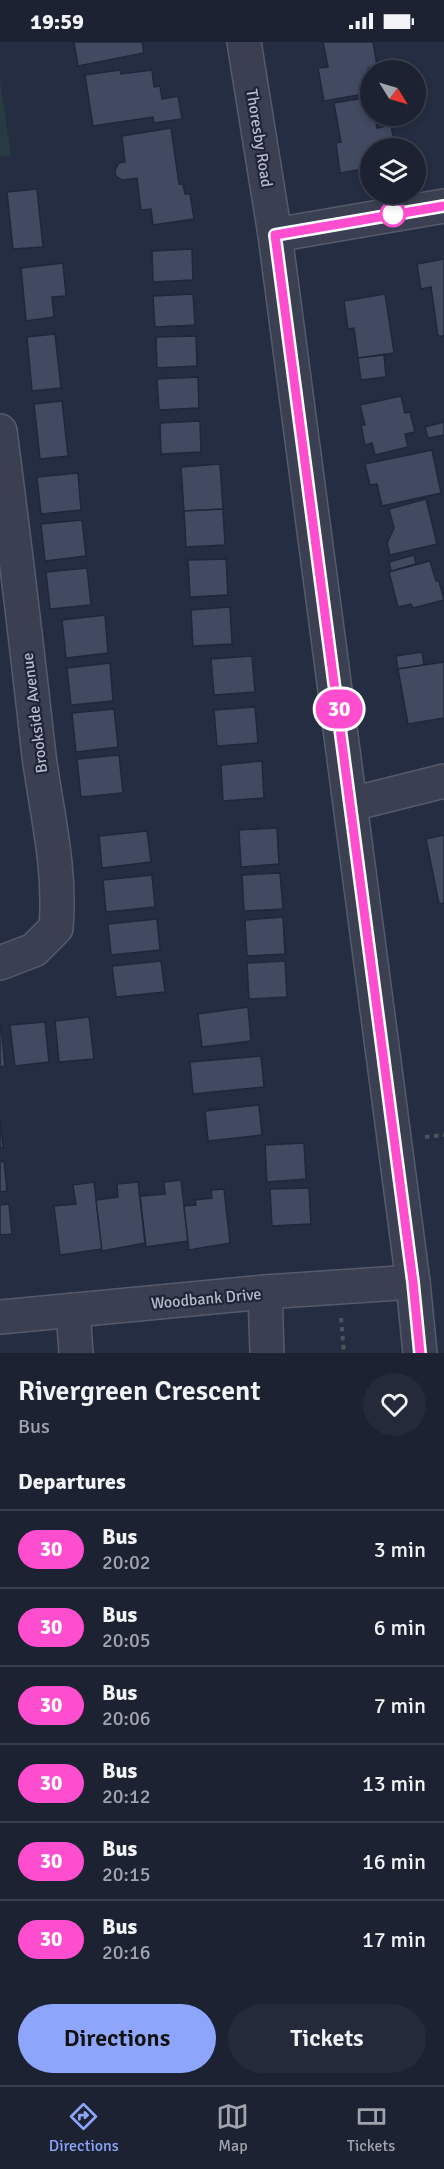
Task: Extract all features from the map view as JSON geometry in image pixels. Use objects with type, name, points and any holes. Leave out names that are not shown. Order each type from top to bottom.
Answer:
[{"type":"street","name":"Thoresby Road","points":[[244,42],[275,235],[352,804],[420,1353]]},
{"type":"street","points":[[275,235],[444,206]]},
{"type":"street","name":"Brookside Avenue","points":[[0,431],[42,773],[56,864],[58,902],[56,928],[34,950],[0,963]]},
{"type":"street","points":[[352,804],[444,781]]},
{"type":"street","name":"Woodbank Drive","points":[[0,1317],[413,1282]]},
{"type":"street","points":[[265,1293],[267,1353]]},
{"type":"street","points":[[73,1310],[76,1353]]},
{"type":"shaded area","points":[[0,80],[11,156],[0,156]]},
{"type":"building","points":[[74,42],[142,42],[144,53],[78,66]]},
{"type":"building","points":[[323,42],[373,42],[376,60],[360,60],[360,95],[324,101],[318,68],[328,67]]},
{"type":"building","points":[[120,70],[121,74],[152,70],[154,87],[160,86],[162,99],[178,96],[182,119],[154,123],[153,117],[93,126],[85,75]]},
{"type":"building","points":[[360,99],[360,126],[377,126],[377,128],[391,126],[393,138],[360,138],[360,170],[340,173],[336,143],[341,142],[334,103]]},
{"type":"building","points":[[171,128],[179,184],[183,184],[185,194],[190,194],[194,219],[153,225],[151,209],[141,210],[137,178],[122,180],[116,176],[115,170],[119,163],[125,162],[122,136]]},
{"type":"building","points":[[37,189],[43,247],[13,249],[7,192]]},
{"type":"building","points":[[192,249],[193,280],[153,282],[152,251]]},
{"type":"building","points":[[444,259],[444,336],[438,336],[431,287],[421,289],[417,264]]},
{"type":"building","points":[[63,263],[66,296],[52,297],[54,317],[26,321],[21,268]]},
{"type":"building","points":[[193,294],[195,325],[155,327],[153,296]]},
{"type":"building","points":[[385,294],[394,353],[358,358],[354,328],[348,329],[344,301]]},
{"type":"building","points":[[55,334],[61,388],[32,391],[27,337]]},
{"type":"building","points":[[196,336],[197,366],[157,368],[156,337]]},
{"type":"building","points":[[384,355],[386,377],[361,380],[358,358]]},
{"type":"building","points":[[198,377],[199,408],[159,410],[157,379]]},
{"type":"building","points":[[401,396],[405,413],[410,412],[415,432],[405,434],[408,447],[375,455],[372,443],[365,445],[361,425],[365,425],[360,405]]},
{"type":"building","points":[[62,401],[68,456],[40,459],[34,404]]},
{"type":"building","points":[[200,421],[201,452],[161,454],[160,423]]},
{"type":"building","points":[[444,422],[444,435],[428,438],[425,427]]},
{"type":"building","points":[[432,450],[441,493],[382,506],[377,484],[370,485],[365,464]]},
{"type":"building","points":[[220,464],[223,509],[184,511],[181,467]]},
{"type":"building","points":[[78,473],[81,510],[41,514],[37,477]]},
{"type":"building","points":[[426,499],[437,544],[390,555],[387,543],[394,528],[389,509]]},
{"type":"building","points":[[223,509],[225,545],[186,547],[184,511]]},
{"type":"building","points":[[82,520],[86,556],[45,561],[41,524]]},
{"type":"building","points":[[414,555],[416,564],[391,571],[389,562]]},
{"type":"building","points":[[226,559],[228,595],[190,597],[188,560]]},
{"type":"building","points":[[430,561],[444,600],[413,608],[411,604],[398,607],[389,572]]},
{"type":"building","points":[[87,568],[91,605],[50,609],[46,572]]},
{"type":"building","points":[[230,607],[232,644],[193,646],[191,610]]},
{"type":"building","points":[[105,615],[108,653],[66,658],[62,620]]},
{"type":"building","points":[[422,652],[424,665],[398,669],[396,656]]},
{"type":"building","points":[[252,656],[255,692],[214,695],[211,659]]},
{"type":"building","points":[[444,662],[444,718],[408,724],[398,669]]},
{"type":"building","points":[[110,663],[113,701],[71,705],[67,668]]},
{"type":"building","points":[[255,707],[258,743],[217,746],[214,710]]},
{"type":"building","points":[[114,709],[118,747],[76,752],[72,713]]},
{"type":"building","points":[[119,755],[123,793],[81,797],[77,759]]},
{"type":"building","points":[[262,761],[264,798],[223,801],[221,765]]},
{"type":"building","points":[[277,828],[279,864],[241,867],[239,830]]},
{"type":"building","points":[[147,831],[151,862],[102,868],[99,836]]},
{"type":"building","points":[[444,835],[444,903],[439,904],[426,839]]},
{"type":"building","points":[[280,873],[283,909],[244,911],[242,875]]},
{"type":"building","points":[[152,875],[155,907],[106,912],[103,880]]},
{"type":"building","points":[[283,917],[285,954],[247,956],[245,920]]},
{"type":"building","points":[[157,919],[160,950],[111,955],[108,924]]},
{"type":"building","points":[[161,961],[165,992],[116,997],[112,966]]},
{"type":"building","points":[[285,961],[287,997],[249,999],[247,963]]},
{"type":"building","points":[[248,1007],[251,1041],[202,1047],[198,1014]]},
{"type":"building","points":[[89,1017],[94,1059],[59,1062],[55,1021]]},
{"type":"building","points":[[45,1022],[49,1062],[15,1066],[10,1025]]},
{"type":"building","points":[[0,1026],[5,1066],[0,1067]]},
{"type":"building","points":[[261,1056],[264,1087],[193,1094],[190,1062]]},
{"type":"building","points":[[259,1105],[262,1135],[208,1141],[205,1111]]},
{"type":"building","points":[[0,1117],[3,1148],[0,1148]]},
{"type":"building","points":[[304,1143],[306,1179],[267,1182],[265,1145]]},
{"type":"building","points":[[4,1161],[7,1191],[0,1192],[0,1162]]},
{"type":"building","points":[[181,1180],[188,1241],[146,1247],[140,1196],[165,1194],[164,1182]]},
{"type":"building","points":[[94,1182],[102,1249],[60,1255],[54,1206],[76,1204],[73,1185]]},
{"type":"building","points":[[138,1182],[145,1243],[102,1251],[96,1200],[118,1197],[117,1184]]},
{"type":"building","points":[[309,1188],[311,1224],[272,1226],[270,1189]]},
{"type":"building","points":[[224,1189],[230,1243],[189,1250],[184,1206],[196,1205],[195,1200],[212,1198],[211,1190]]},
{"type":"building","points":[[9,1204],[12,1234],[0,1235],[0,1205]]},
{"type":"bus line","name":"30","points":[[420,1353],[352,804],[275,235],[444,206]]}]
